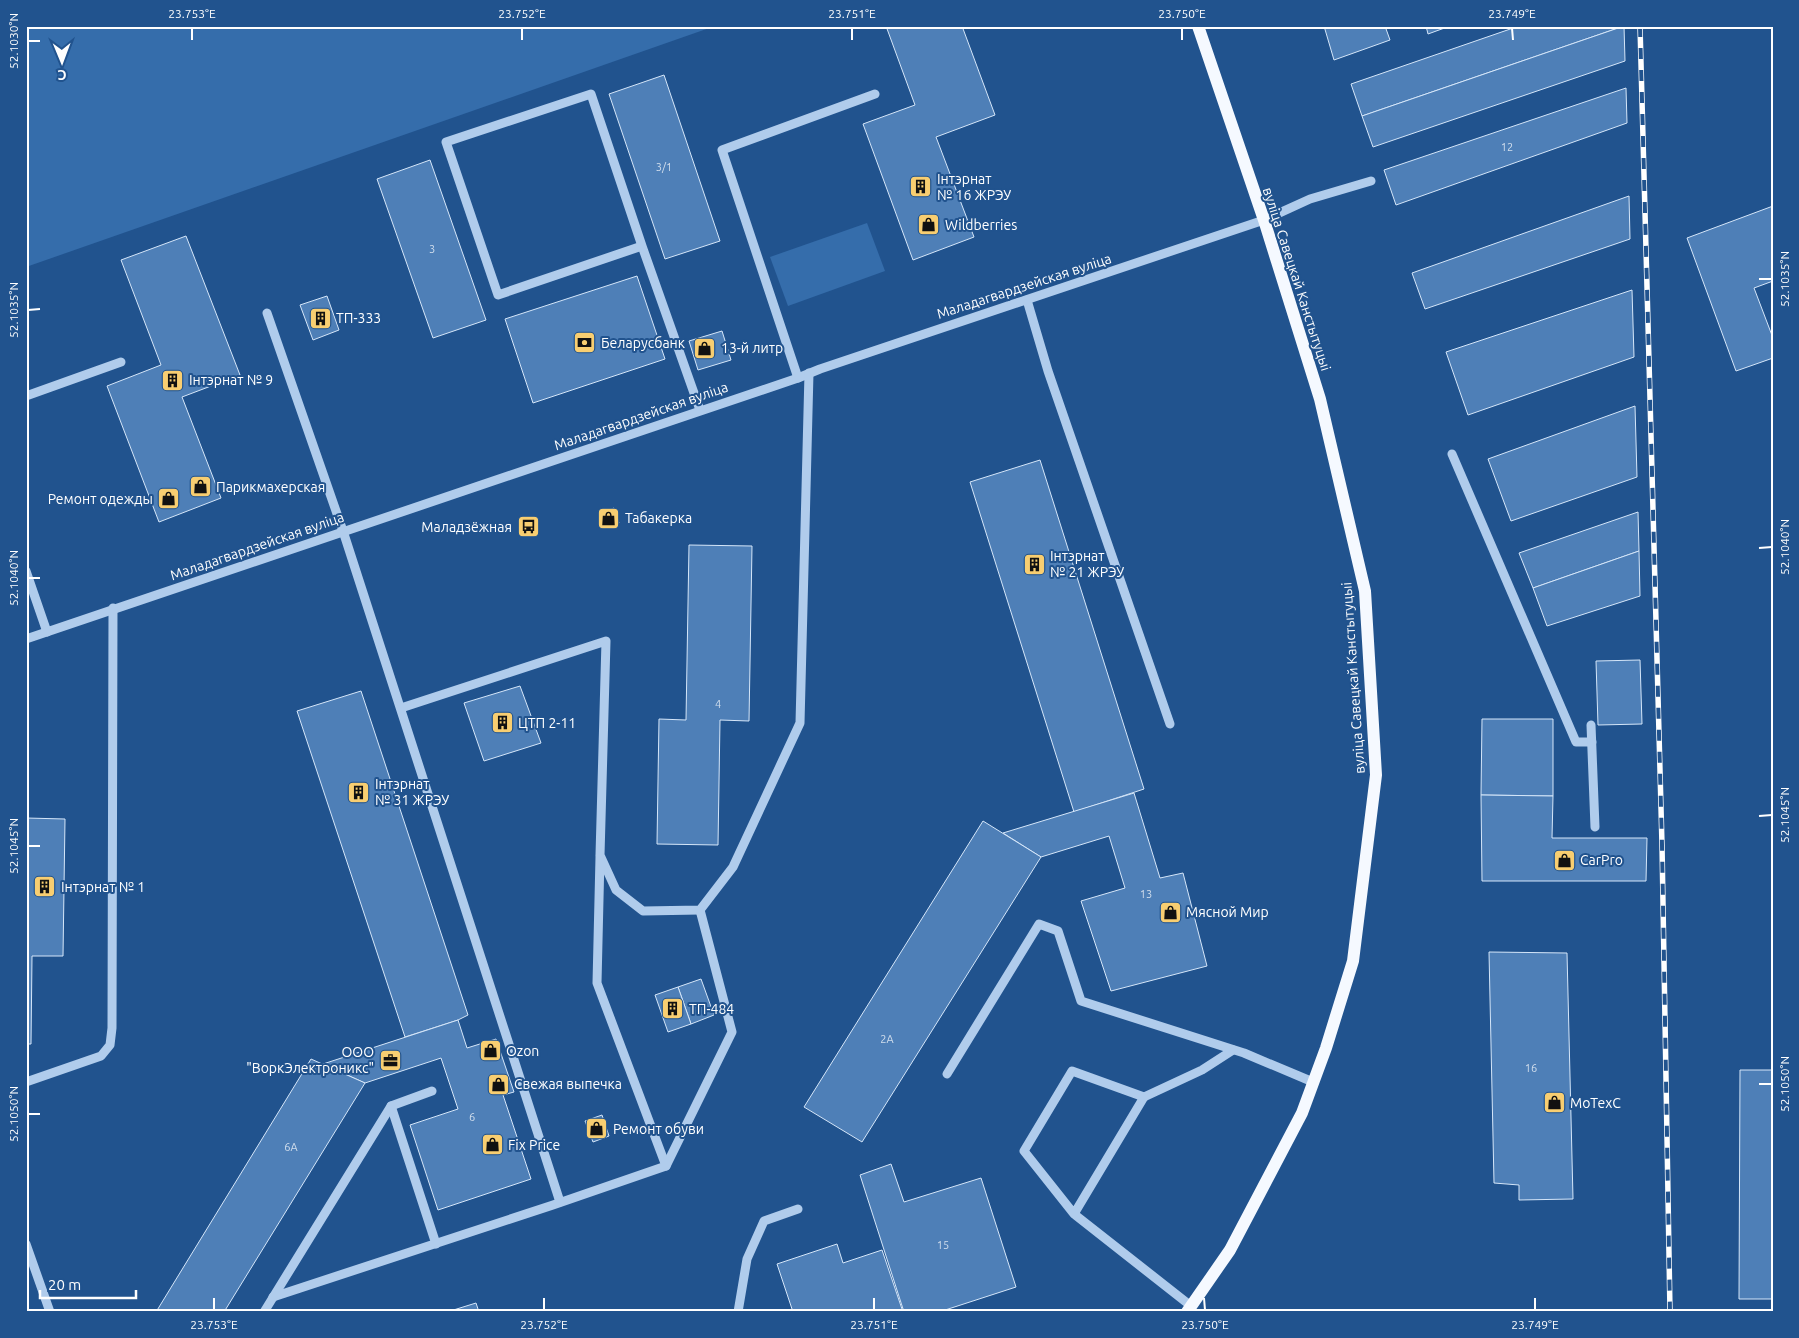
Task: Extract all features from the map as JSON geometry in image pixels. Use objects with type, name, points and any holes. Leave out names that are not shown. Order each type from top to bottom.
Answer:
[{"type":"main road","name":"вуліца Савецкай Канстытуцыі","points":[[1189,1309],[1230,1250],[1302,1113],[1313,1082],[1353,961],[1376,775],[1365,591],[1320,399],[1264,220],[1198,26]]},
{"type":"street","points":[[642,246],[498,296],[446,142],[591,94],[700,410]]},
{"type":"street","points":[[798,378],[722,150],[875,94]]},
{"type":"street","name":"Маладагвардзейская вуліца","points":[[26,639],[1264,220],[1310,199],[1371,180]]},
{"type":"street","points":[[1027,300],[1048,371],[1170,724]]},
{"type":"street","points":[[266,314],[343,531],[560,1202]]},
{"type":"street","points":[[26,396],[121,362]]},
{"type":"street","points":[[700,910],[733,867],[800,723],[809,373]]},
{"type":"street","points":[[1452,454],[1576,742],[1592,742]]},
{"type":"street","points":[[26,571],[47,632]]},
{"type":"street","points":[[26,1082],[101,1056],[110,1045],[112,1028],[113,608]]},
{"type":"street","points":[[400,708],[606,641],[596,983],[666,1166]]},
{"type":"street","points":[[1591,725],[1595,827]]},
{"type":"street","points":[[600,855],[616,890],[643,911],[700,910]]},
{"type":"street","points":[[273,1298],[666,1166],[732,1032],[700,910]]},
{"type":"street","points":[[947,1074],[1039,924],[1058,931],[1081,1001],[1233,1050],[1313,1082]]},
{"type":"street","points":[[1074,1214],[1144,1097],[1202,1070],[1233,1050]]},
{"type":"street","points":[[1144,1097],[1072,1071],[1024,1151],[1074,1214],[1189,1309]]},
{"type":"street","points":[[264,1312],[391,1106],[432,1091]]},
{"type":"street","points":[[391,1106],[436,1244]]},
{"type":"street","points":[[738,1312],[747,1259],[764,1221],[798,1209]]},
{"type":"street","points":[[26,1244],[50,1312]]},
{"type":"shaded area","points":[[26,26],[715,26],[26,267]]},
{"type":"shaded area","points":[[867,223],[885,271],[788,306],[770,257]]},
{"type":"building","name":"Інтэрнат № 16 ЖРЭУ","points":[[886,26],[962,26],[995,115],[936,137],[974,237],[913,260],[863,124],[915,105]]},
{"type":"building","points":[[1324,26],[1385,26],[1390,40],[1334,60]]},
{"type":"building","points":[[1426,26],[1450,26],[1428,34]]},
{"type":"building","points":[[1519,26],[1624,26],[1362,116],[1351,84]]},
{"type":"building","points":[[1624,26],[1625,61],[1373,147],[1362,116]]},
{"type":"building","points":[[664,75],[720,241],[665,259],[609,94]]},
{"type":"building","points":[[1626,88],[1627,123],[1396,205],[1384,170]]},
{"type":"building","points":[[430,160],[486,320],[433,338],[377,179]]},
{"type":"building","points":[[1629,196],[1630,239],[1425,309],[1412,273]]},
{"type":"building","points":[[1773,206],[1773,281],[1754,288],[1773,338],[1773,358],[1736,371],[1687,238]]},
{"type":"building","name":"Інтэрнат № 9","points":[[186,236],[240,375],[182,397],[221,498],[159,522],[107,386],[161,365],[121,260]]},
{"type":"building","points":[[637,276],[665,359],[533,403],[505,319]]},
{"type":"building","points":[[1632,290],[1634,357],[1468,415],[1446,352]]},
{"type":"building","name":"ТП-333","points":[[327,296],[339,330],[313,340],[300,305]]},
{"type":"building","points":[[722,331],[731,360],[698,370],[689,341]]},
{"type":"building","points":[[1635,406],[1637,477],[1511,521],[1488,459]]},
{"type":"building","name":"Інтэрнат № 21 ЖРЭУ","points":[[1040,460],[1144,789],[1074,812],[970,482]]},
{"type":"building","name":"Табакерка","points":[[614,508],[619,523],[604,527],[600,513]]},
{"type":"building","points":[[1638,512],[1639,551],[1533,588],[1519,553]]},
{"type":"building","points":[[689,545],[752,546],[749,721],[720,720],[718,845],[657,844],[659,719],[686,720]]},
{"type":"building","points":[[1639,551],[1640,596],[1547,626],[1533,588]]},
{"type":"building","points":[[1640,660],[1642,724],[1598,725],[1596,661]]},
{"type":"building","name":"ЦТП 2-11","points":[[520,686],[541,743],[484,761],[464,703]]},
{"type":"building","name":"Інтэрнат № 31 ЖРЭУ","points":[[361,691],[468,1015],[405,1037],[297,711]]},
{"type":"building","points":[[1482,719],[1553,719],[1553,796],[1481,795]]},
{"type":"building","points":[[1134,793],[1160,878],[1183,873],[1207,966],[1111,991],[1081,901],[1125,888],[1109,836],[1041,857],[1003,833]]},
{"type":"building","name":"CarPro","points":[[1481,795],[1553,796],[1552,838],[1647,838],[1646,881],[1482,881]]},
{"type":"building","name":"Інтэрнат № 1","points":[[26,818],[65,819],[63,956],[32,956],[31,1044],[26,1044]]},
{"type":"building","points":[[983,821],[1041,857],[862,1142],[804,1107]]},
{"type":"building","points":[[1489,952],[1567,953],[1573,1199],[1519,1200],[1519,1185],[1494,1183]]},
{"type":"building","points":[[701,979],[714,1015],[691,1024],[678,987]]},
{"type":"building","name":"ТП-484","points":[[678,987],[691,1024],[668,1032],[655,995]]},
{"type":"building","points":[[458,1020],[467,1048],[496,1039],[514,1092],[503,1095],[531,1179],[438,1210],[410,1125],[458,1109],[441,1058],[365,1083],[323,1064]]},
{"type":"building","points":[[311,1059],[365,1083],[224,1312],[156,1312]]},
{"type":"building","points":[[1740,1070],[1773,1070],[1773,1299],[1739,1299]]},
{"type":"building","name":"Ремонт обуви","points":[[602,1115],[609,1136],[593,1142],[585,1121]]},
{"type":"building","points":[[891,1164],[904,1202],[981,1178],[1016,1287],[939,1312],[904,1312],[860,1175]]},
{"type":"building","points":[[837,1244],[843,1263],[882,1250],[903,1312],[793,1312],[777,1264]]},
{"type":"building","points":[[476,1303],[479,1312],[447,1312]]},
{"type":"railway","points":[[1640,26],[1662,845],[1670,1312]]},
{"type":"place","name":"Інтэрнат № 16 ЖРЭУ","points":[[921,187]]},
{"type":"place","name":"Wildberries","points":[[929,225]]},
{"type":"place","name":"ТП-333","points":[[320,318]]},
{"type":"place","name":"Беларусбанк","points":[[585,343]]},
{"type":"place","name":"13-й литр","points":[[705,348]]},
{"type":"place","name":"Інтэрнат № 9","points":[[173,380]]},
{"type":"place","name":"Парикмахерская","points":[[200,487]]},
{"type":"place","name":"Ремонт одежды","points":[[169,499]]},
{"type":"place","name":"Табакерка","points":[[609,518]]},
{"type":"place","name":"Маладзёжная","points":[[528,527]]},
{"type":"place","name":"Інтэрнат № 21 ЖРЭУ","points":[[1034,564]]},
{"type":"place","name":"ЦТП 2-11","points":[[502,723]]},
{"type":"place","name":"Інтэрнат № 31 ЖРЭУ","points":[[359,792]]},
{"type":"place","name":"CarPro","points":[[1564,860]]},
{"type":"place","name":"Інтэрнат № 1","points":[[45,887]]},
{"type":"place","name":"Мясной Мир","points":[[1170,912]]},
{"type":"place","name":"ТП-484","points":[[673,1009]]},
{"type":"place","name":"Ozon","points":[[490,1051]]},
{"type":"place","name":"ООО \"ВоркЭлектроникс\"","points":[[390,1060]]},
{"type":"place","name":"Свежая выпечка","points":[[498,1084]]},
{"type":"place","name":"MoTexC","points":[[1554,1103]]},
{"type":"place","name":"Ремонт обуви","points":[[597,1129]]},
{"type":"place","name":"Fix Price","points":[[492,1145]]}]
